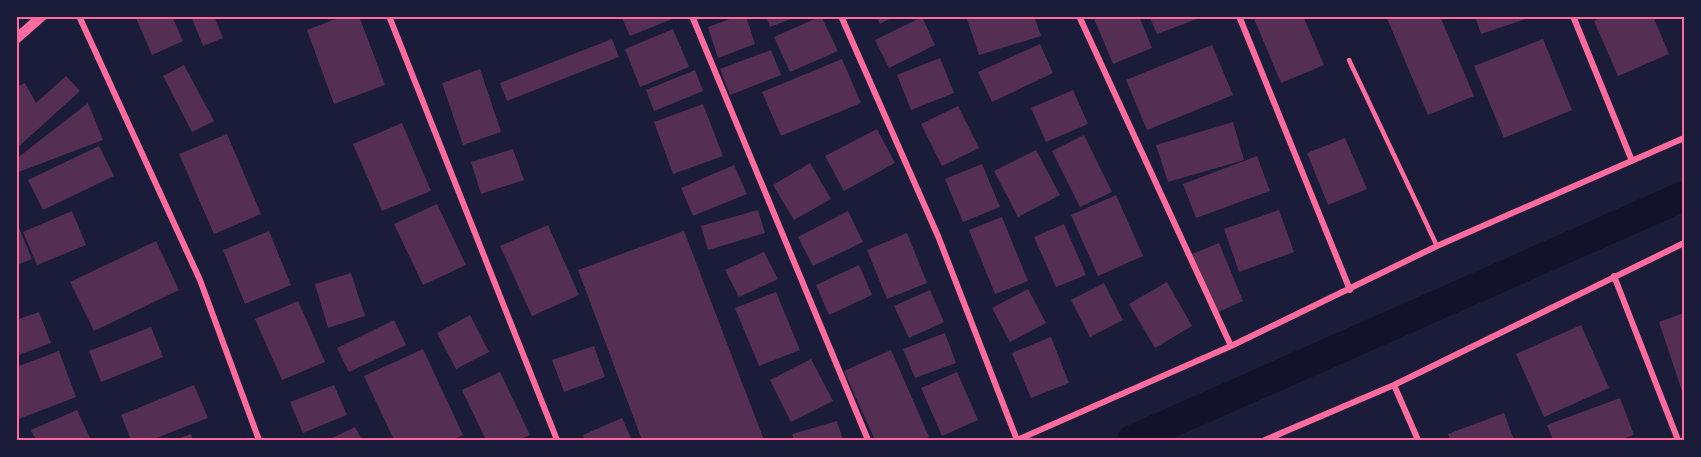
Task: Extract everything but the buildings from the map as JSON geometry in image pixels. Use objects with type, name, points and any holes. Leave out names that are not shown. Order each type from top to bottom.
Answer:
[{"type":"street","points":[[16,39],[42,16]]},
{"type":"street","points":[[80,16],[200,280],[259,441]]},
{"type":"street","points":[[389,16],[557,441]]},
{"type":"street","points":[[692,16],[868,441]]},
{"type":"street","points":[[841,16],[938,236],[1017,441],[1231,346],[1437,246],[1684,138]]},
{"type":"street","points":[[1079,16],[1231,346]]},
{"type":"street","points":[[1239,16],[1350,290]]},
{"type":"street","points":[[1573,16],[1632,161]]},
{"type":"street","points":[[1266,440],[1394,385],[1684,243]]},
{"type":"street","points":[[1614,276],[1678,441]]},
{"type":"street","points":[[1394,385],[1419,441]]},
{"type":"lane","points":[[1349,60],[1437,246]]},
{"type":"waterway","points":[[1132,440],[1684,196]]}]
